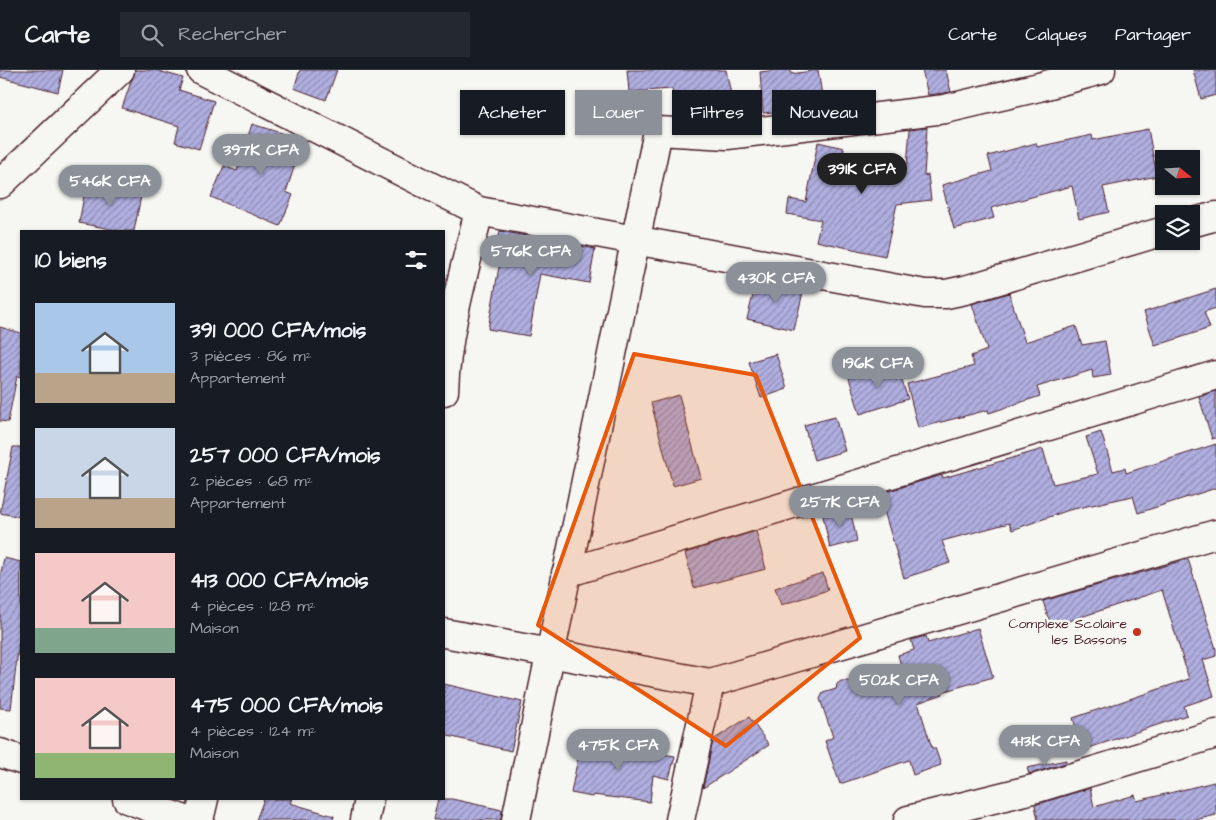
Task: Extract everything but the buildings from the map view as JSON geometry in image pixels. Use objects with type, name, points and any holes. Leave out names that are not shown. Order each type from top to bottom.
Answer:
[{"type":"street","points":[[0,184],[120,70]]},
{"type":"street","points":[[201,70],[479,211],[925,294],[946,294],[1155,234]]},
{"type":"street","points":[[516,820],[658,131],[727,135],[945,109],[1101,70]]},
{"type":"street","points":[[445,364],[479,211]]},
{"type":"street","points":[[1200,220],[1216,216]]},
{"type":"street","points":[[566,573],[1216,375]]},
{"type":"street","points":[[445,632],[710,683],[1216,534]]},
{"type":"street","points":[[680,820],[710,683]]},
{"type":"street","points":[[908,820],[1037,788],[1216,734]]},
{"type":"street","points":[[0,753],[20,760]]},
{"type":"street","points":[[130,800],[185,820]]},
{"type":"street","points":[[199,820],[204,800]]},
{"type":"street","points":[[365,820],[369,800]]},
{"type":"highlighted area","points":[[634,354],[756,375],[860,638],[726,746],[538,625]]},
{"type":"place","name":"Complexe Scolaire les Bassons","points":[[1137,632]]}]
